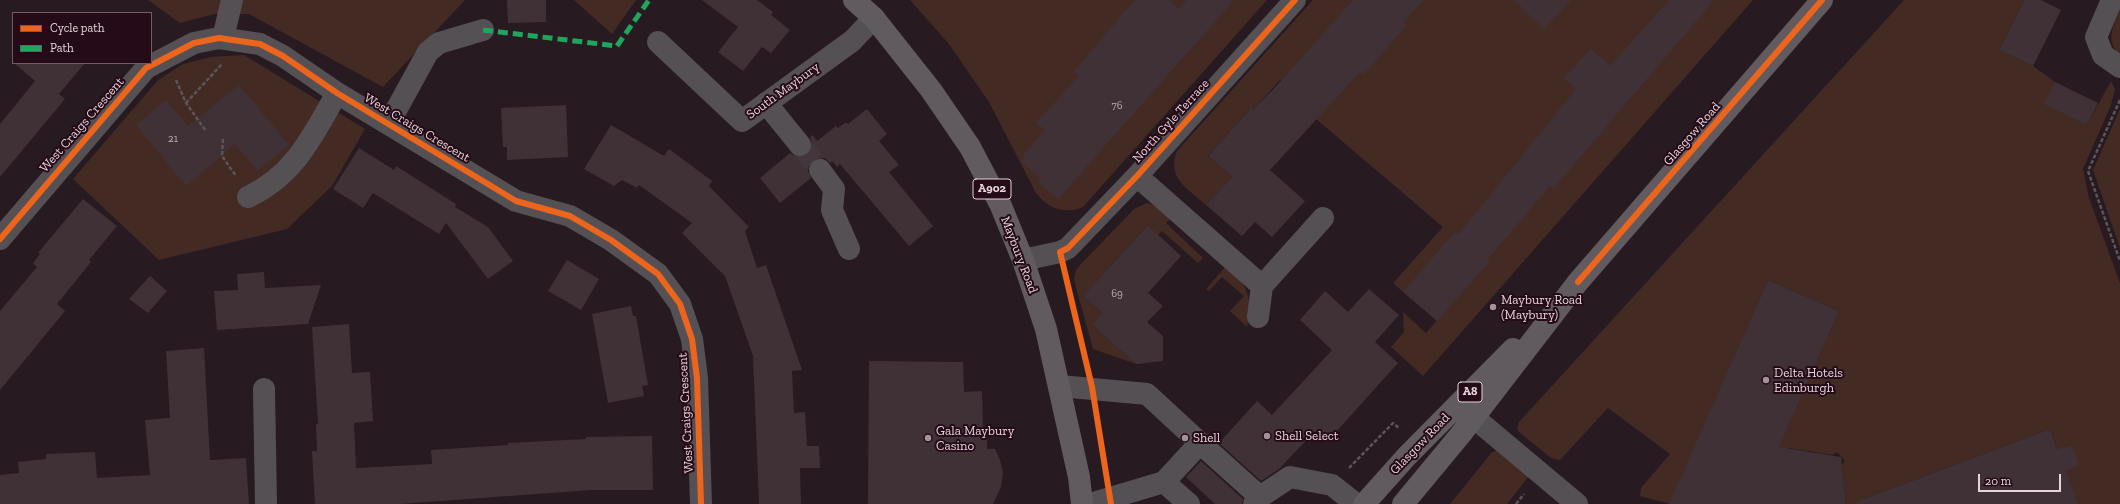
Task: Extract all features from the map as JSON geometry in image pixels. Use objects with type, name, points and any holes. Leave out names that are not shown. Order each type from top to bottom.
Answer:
[{"type":"main road","name":"Maybury Road","points":[[854,0],[874,18],[931,90],[970,148],[1001,206],[1023,260],[1046,329],[1080,477],[1082,504]]},
{"type":"main road","name":"Glasgow Road","points":[[1364,504],[1466,410],[1822,0]]},
{"type":"main road","name":"Glasgow Road","points":[[1403,504],[1466,410]]},
{"type":"street","points":[[232,0],[233,39]]},
{"type":"street","name":"North Gyle Terrace","points":[[1023,260],[1060,252],[1068,248],[1137,176],[1295,0]]},
{"type":"street","points":[[2112,0],[2096,37],[2103,55],[2120,67]]},
{"type":"street","name":"South Maybury","points":[[658,42],[742,121],[852,41],[874,18]]},
{"type":"street","name":"West Craigs Crescent","points":[[389,123],[428,52],[439,43],[483,30]]},
{"type":"street","name":"West Craigs Crescent","points":[[0,239],[146,68],[165,56],[194,42],[233,39],[260,44],[284,56],[337,93],[516,200],[570,216],[611,240],[658,274],[680,304],[692,339],[697,378],[701,504]]},
{"type":"street","points":[[248,197],[265,189],[299,158],[337,93]]},
{"type":"street","points":[[766,103],[800,145]]},
{"type":"street","points":[[820,170],[834,189],[832,210],[849,249]]},
{"type":"street","points":[[1137,176],[1262,286]]},
{"type":"street","points":[[1258,317],[1262,286],[1323,218]]},
{"type":"street","points":[[1060,386],[1147,394],[1200,443],[1257,501],[1290,477],[1332,485],[1356,504]]},
{"type":"street","points":[[264,389],[266,504]]},
{"type":"street","points":[[1466,410],[1577,504]]},
{"type":"street","points":[[1090,504],[1164,482],[1200,443]]},
{"type":"street","points":[[1164,482],[1189,504]]},
{"type":"path","points":[[186,103],[233,39]]},
{"type":"path","points":[[165,56],[186,103],[206,131]]},
{"type":"path","points":[[2120,100],[2088,171],[2120,261]]},
{"type":"path","points":[[223,139],[222,156],[237,178]]},
{"type":"path","points":[[1332,485],[1393,422]]},
{"type":"shaded area","points":[[148,0],[465,0],[383,87],[249,14],[215,14],[180,23]]},
{"type":"shaded area","points":[[574,0],[636,0],[612,34]]},
{"type":"shaded area","points":[[910,0],[1267,0],[1083,207],[1063,210],[1057,209],[1045,203],[1036,193],[989,102],[949,44]]},
{"type":"shaded area","points":[[1313,0],[1753,0],[1423,376],[1391,347],[1404,332],[1403,312],[1426,333],[1488,262],[1403,292],[1393,283],[1443,227],[1316,119],[1319,115],[1280,80],[1253,110],[1250,109],[1208,156],[1232,177],[1206,205],[1186,188],[1177,176],[1174,169],[1174,160],[1177,151]]},
{"type":"shaded area","points":[[1904,0],[2024,0],[1999,50],[2033,66],[2055,82],[2087,125],[2111,81],[2115,89],[2111,105],[2083,169],[2089,198],[2120,283],[2120,504],[2066,504],[2076,500],[2050,429],[1864,499],[1865,504],[1846,504],[1842,465],[1845,461],[1837,452],[1833,455],[1789,448],[1770,501],[1757,496],[1839,311],[1768,280],[1670,504],[1640,496],[1641,488],[1670,454],[1608,408],[1560,460],[1551,458],[1519,432],[1517,429],[1519,422]]},
{"type":"shaded area","points":[[2120,10],[2120,55],[2115,50],[2113,45],[2112,34]]},
{"type":"shaded area","points":[[244,55],[365,129],[332,186],[287,229],[159,260],[73,179],[158,80],[183,64],[211,57]]},
{"type":"shaded area","points":[[2120,109],[2120,248],[2093,170]]},
{"type":"shaded area","points":[[1147,203],[1159,207],[1171,218],[1166,223],[1203,258],[1198,263],[1162,231],[1158,235],[1148,225],[1083,296],[1102,313],[1092,325],[1136,364],[1093,349],[1074,280],[1076,270],[1081,264],[1134,209]]},
{"type":"shaded area","points":[[1227,265],[1240,280],[1247,293],[1249,300],[1249,317],[1247,327],[1230,311],[1244,296],[1222,277],[1209,291],[1206,289]]},
{"type":"shaded area","points":[[1500,450],[1529,476],[1507,504],[1450,504],[1492,452]]},
{"type":"building","points":[[507,0],[546,0],[546,22],[508,23]]},
{"type":"building","points":[[702,0],[757,0],[773,12],[771,15],[790,30],[771,53],[762,47],[743,71],[718,52],[738,27]]},
{"type":"building","points":[[1135,0],[1169,0],[1179,9],[1187,0],[1234,0],[1058,199],[1038,182],[1040,179],[1021,161],[1025,157],[1023,155],[1045,130],[1036,123],[1079,76],[1074,71]]},
{"type":"building","points":[[1353,0],[1424,0],[1403,23],[1406,26],[1363,75],[1360,72],[1270,170],[1305,201],[1272,237],[1255,222],[1242,236],[1206,205],[1232,177],[1208,156],[1251,108],[1253,110],[1281,81]]},
{"type":"building","points":[[1514,0],[1571,0],[1544,29]]},
{"type":"building","points":[[1669,0],[1714,0],[1553,189],[1550,186],[1487,260],[1489,262],[1437,321],[1403,292],[1455,232],[1458,235],[1576,89],[1564,78],[1591,49],[1610,66]]},
{"type":"building","points":[[2024,0],[2041,0],[2061,10],[2033,66],[1999,50]]},
{"type":"building","points":[[15,64],[84,64],[59,94],[65,99],[0,177],[0,124],[35,81]]},
{"type":"building","points":[[2055,82],[2098,103],[2087,125],[2044,104]]},
{"type":"building","points":[[239,85],[289,145],[257,171],[235,144],[186,186],[136,125],[166,100],[188,126]]},
{"type":"building","points":[[566,105],[568,157],[507,160],[507,147],[503,147],[501,108]]},
{"type":"building","points":[[867,109],[887,134],[879,141],[899,165],[889,172],[933,226],[909,246],[840,164],[837,167],[832,161],[830,163],[825,158],[813,160],[809,165],[808,171],[811,178],[780,203],[760,178],[790,153],[795,156],[802,157],[808,154],[812,149],[810,137],[813,135],[817,141],[836,126],[838,128],[846,122],[848,124]]},
{"type":"building","points":[[611,125],[664,156],[669,149],[712,181],[709,186],[749,227],[745,231],[757,268],[766,265],[802,370],[792,371],[794,413],[805,412],[807,446],[819,446],[820,468],[800,468],[801,504],[759,504],[753,356],[725,276],[682,233],[692,223],[639,185],[637,188],[622,180],[614,186],[584,169]]},
{"type":"building","points":[[359,148],[394,170],[396,166],[456,204],[455,207],[488,227],[513,261],[488,279],[446,223],[439,234],[373,193],[363,208],[333,189]]},
{"type":"building","points":[[83,199],[117,226],[89,260],[91,262],[57,304],[65,311],[0,390],[0,311],[37,267],[33,263],[40,254],[38,253]]},
{"type":"building","points":[[1148,225],[1181,256],[1148,293],[1163,306],[1147,322],[1163,336],[1163,361],[1136,364],[1092,325],[1102,313],[1083,296]]},
{"type":"building","points":[[567,260],[599,279],[581,310],[548,291]]},
{"type":"building","points":[[264,272],[265,288],[321,285],[308,324],[217,330],[214,291],[238,290],[237,274]]},
{"type":"building","points":[[150,276],[167,291],[148,313],[129,299]]},
{"type":"building","name":"Delta Hotels Edinburgh","points":[[1768,280],[1839,311],[1779,447],[1841,457],[1846,504],[1669,504]]},
{"type":"building","points":[[1369,289],[1399,315],[1375,342],[1398,363],[1327,442],[1315,431],[1279,469],[1261,481],[1219,443],[1257,401],[1272,415],[1332,350],[1300,320],[1325,291],[1348,312]]},
{"type":"building","points":[[631,306],[633,316],[636,316],[648,385],[642,386],[644,396],[608,403],[592,314]]},
{"type":"building","points":[[349,324],[352,373],[370,372],[373,421],[354,423],[356,468],[432,464],[431,450],[508,445],[508,443],[586,439],[586,437],[652,436],[653,490],[591,490],[400,504],[315,504],[312,451],[317,451],[316,424],[318,424],[312,327]]},
{"type":"building","points":[[204,348],[210,460],[246,458],[249,504],[0,504],[0,475],[19,473],[18,462],[46,459],[46,454],[95,452],[97,478],[150,475],[145,420],[170,418],[166,351]]},
{"type":"building","name":"Gala Maybury Casino","points":[[869,361],[963,362],[964,392],[982,391],[983,427],[987,427],[987,449],[995,449],[1000,460],[1003,473],[1001,487],[993,504],[868,504]]},
{"type":"building","points":[[2050,429],[2057,449],[2072,446],[2079,465],[2066,471],[2078,504],[1857,504],[1856,502]]},
{"type":"building","points":[[1201,461],[1243,499],[1242,504],[1215,504],[1186,477]]},
{"type":"tunnel","points":[[800,145],[820,170]]},
{"type":"marked path","points":[[483,30],[617,46],[649,0]]},
{"type":"cycle path","points":[[1111,504],[1092,387],[1060,252],[1068,248],[1137,176],[1295,0]]},
{"type":"cycle path","points":[[1578,282],[1822,0]]},
{"type":"cycle path","points":[[0,239],[146,68],[194,43],[219,38],[260,44],[283,56],[337,93],[516,201],[570,216],[611,240],[658,274],[680,304],[692,339],[697,378],[701,504]]},
{"type":"place","name":"Maybury Road (Maybury)","points":[[1493,307]]},
{"type":"place","name":"Delta Hotels Edinburgh","points":[[1766,380]]},
{"type":"place","name":"Shell Select","points":[[1267,436]]},
{"type":"place","name":"Gala Maybury Casino","points":[[928,438]]},
{"type":"place","name":"Shell","points":[[1185,438]]}]
